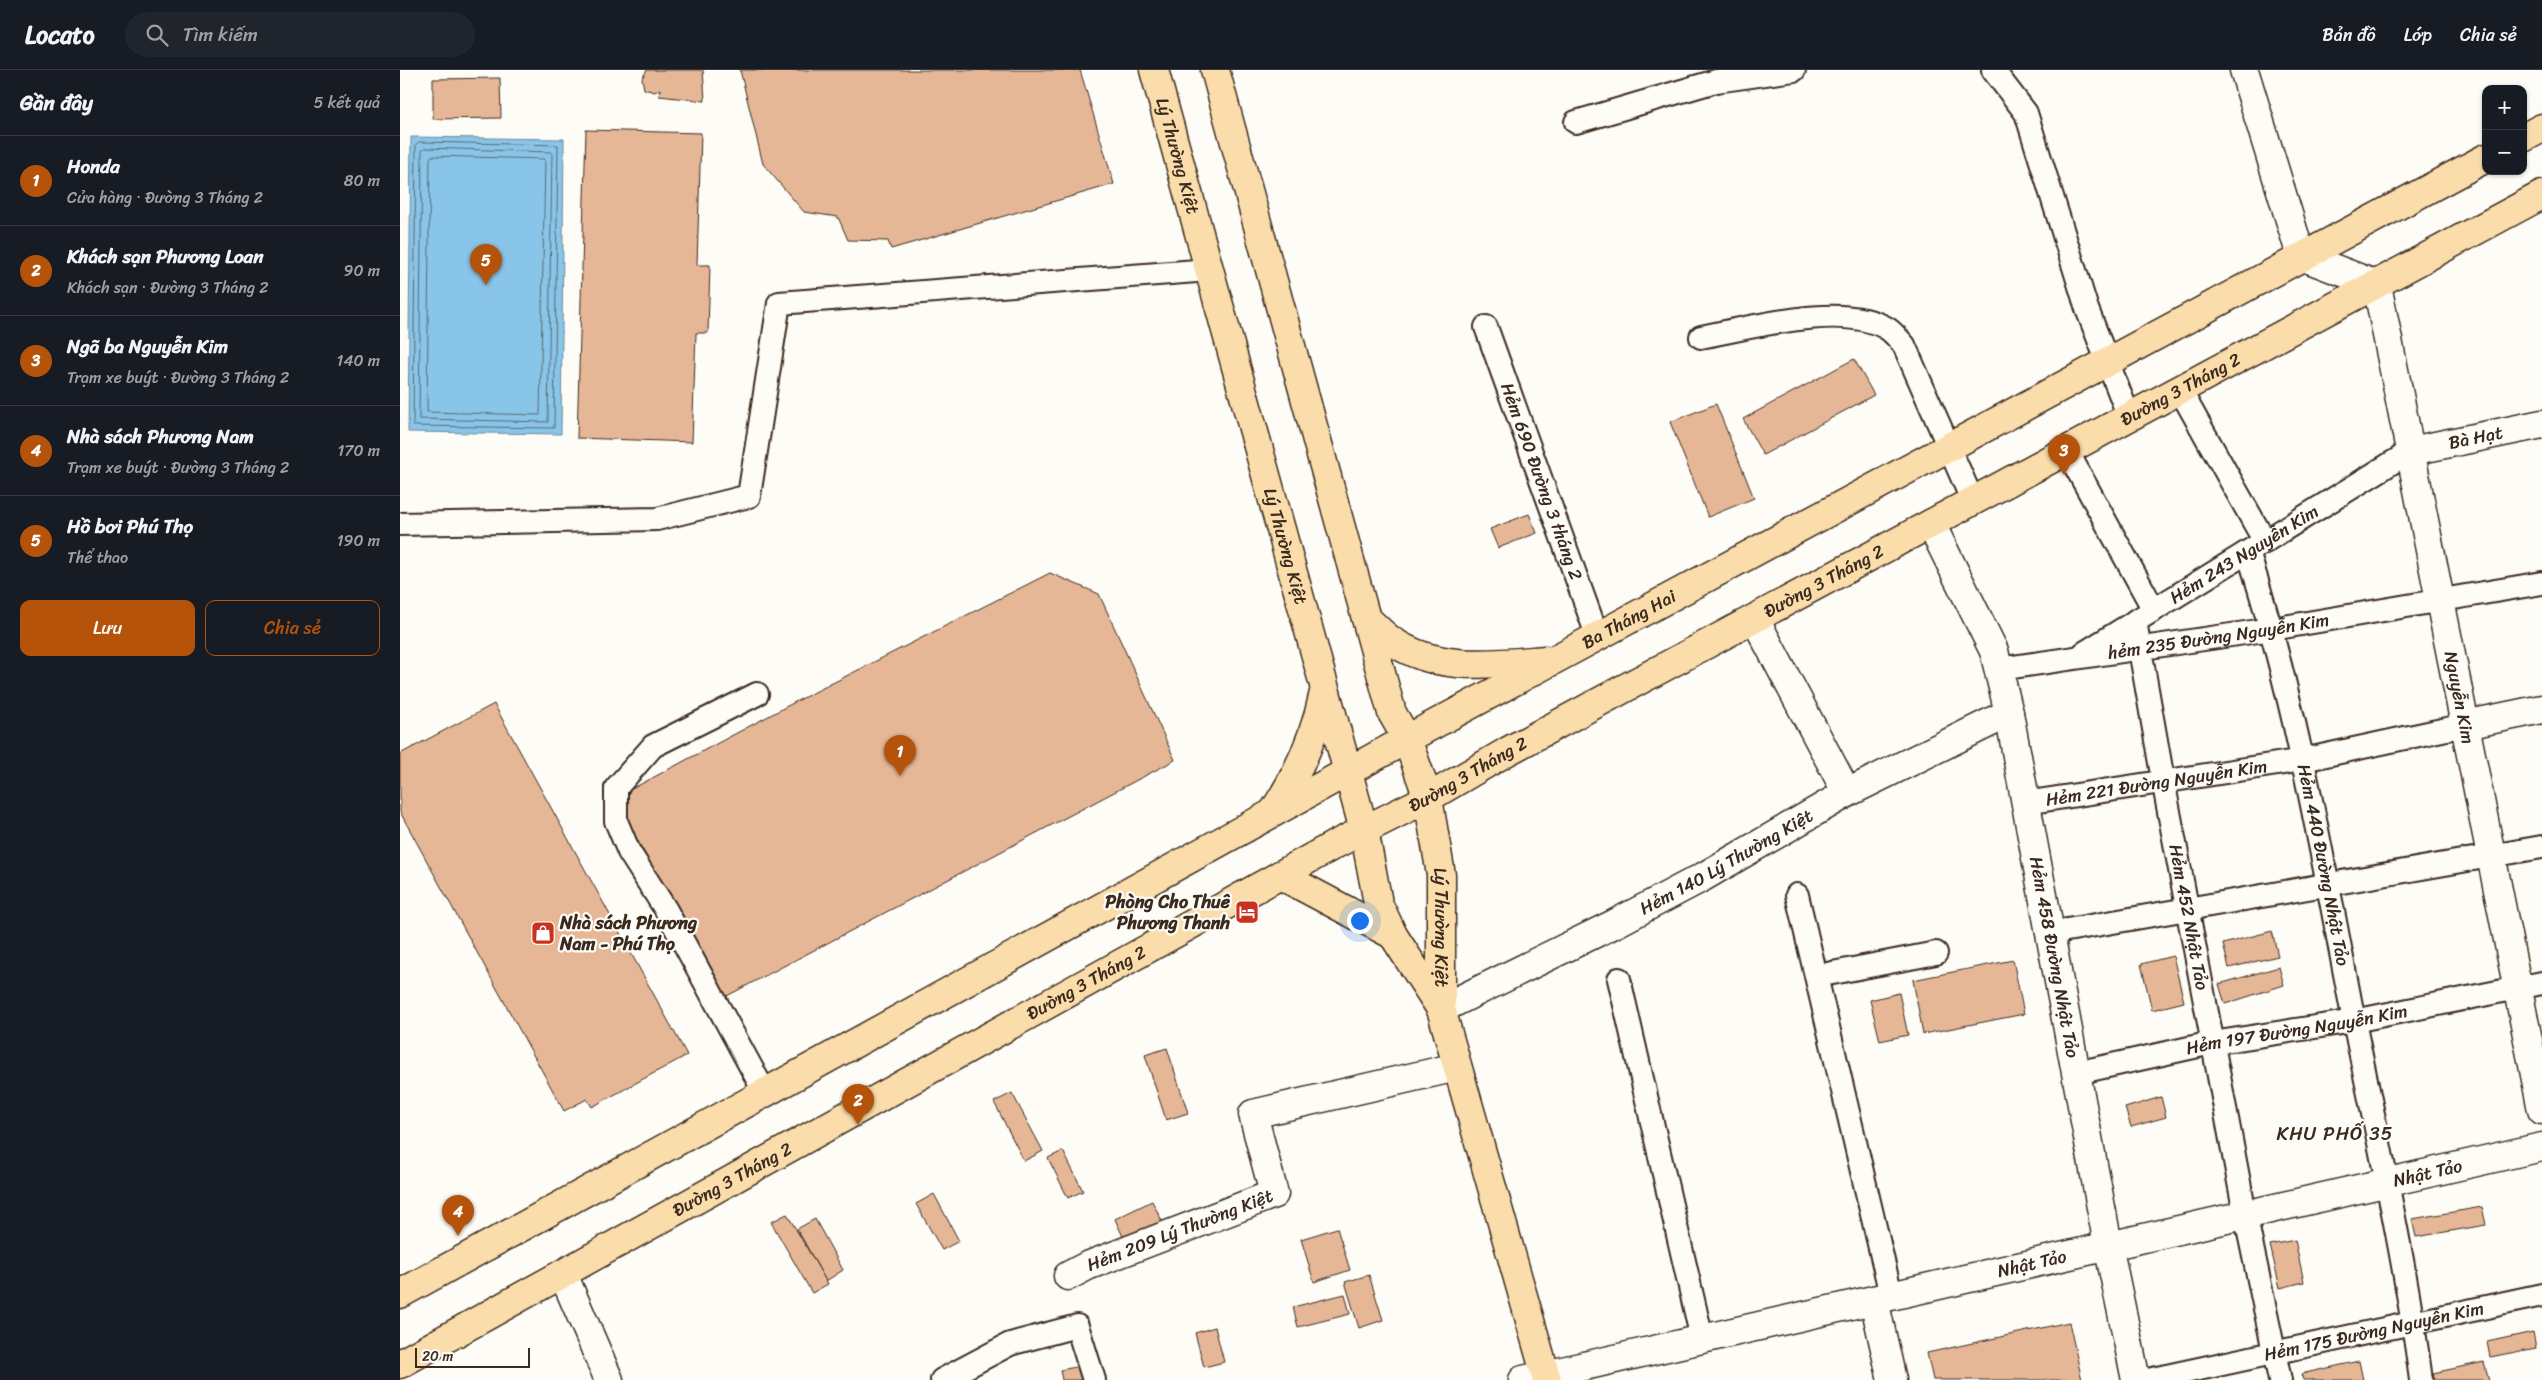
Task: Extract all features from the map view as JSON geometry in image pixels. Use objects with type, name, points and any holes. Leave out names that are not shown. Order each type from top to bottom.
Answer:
[{"type":"main road","name":"Lý Thường Kiệt","points":[[1154,70],[1349,772],[1364,830],[1378,903],[1393,935],[1441,1009]]},
{"type":"main road","name":"Lý Thường Kiệt","points":[[1215,70],[1392,713],[1407,739],[1428,798],[1441,875],[1441,1009],[1475,1122],[1538,1378]]},
{"type":"main road","points":[[2527,136],[2542,128]]},
{"type":"main road","points":[[1949,447],[2482,160]]},
{"type":"main road","name":"Đường 3 Tháng 2","points":[[400,1364],[1280,875],[1428,798],[1508,751],[2542,195]]},
{"type":"main road","name":"Ba Tháng Hai","points":[[1556,659],[1597,635],[1949,447]]},
{"type":"main road","points":[[1366,618],[1392,641],[1414,653],[1444,663],[1497,664],[1556,659]]},
{"type":"main road","points":[[400,1294],[1407,739],[1556,659]]},
{"type":"main road","points":[[1273,813],[1296,775],[1311,743],[1325,688]]},
{"type":"main road","points":[[1280,875],[1393,935]]},
{"type":"street","points":[[2248,71],[2301,256],[2377,285]]},
{"type":"street","name":"Nguyễn Kim","points":[[2377,285],[2491,857],[2530,986],[2542,1110]]},
{"type":"street","name":"Bà Hạt","points":[[2410,451],[2542,424]]},
{"type":"street","name":"Hẻm 458 Đường Nhật Tảo","points":[[1931,524],[1994,651],[2009,713],[2108,1245],[2136,1380]]},
{"type":"street","points":[[1755,619],[1847,793]]},
{"type":"street","points":[[2466,725],[2542,709]]},
{"type":"street","name":"Hẻm 140 Lý Thường Kiệt","points":[[1441,1009],[1616,923],[1703,877],[1847,793],[2009,713]]},
{"type":"street","name":"Hẻm 209 Lý Thường Kiệt","points":[[1068,1276],[1088,1266],[1274,1194],[1253,1114],[1457,1067]]},
{"type":"street","name":"Nhật Tảo","points":[[1538,1378],[2108,1245],[2542,1147]]},
{"type":"street","points":[[563,1274],[610,1380]]},
{"type":"street","points":[[1882,1297],[1892,1380]]},
{"type":"lane","points":[[1576,122],[1716,81],[1794,70]]},
{"type":"lane","points":[[1993,70],[2026,113],[2087,309],[2129,417]]},
{"type":"lane","points":[[400,524],[657,519],[749,496],[779,303],[1210,270]]},
{"type":"lane","points":[[1701,337],[1825,316],[1865,319],[1889,329],[1904,345],[1973,502]]},
{"type":"lane","name":"Hẻm 690 Đường 3 tháng 2","points":[[1486,327],[1597,635]]},
{"type":"lane","name":"Hẻm 440 Đường Nhật Tảo","points":[[2180,390],[2256,547],[2272,629],[2303,760],[2354,1021],[2388,1181],[2414,1323],[2421,1380]]},
{"type":"lane","points":[[2067,451],[2145,616]]},
{"type":"lane","name":"Hẻm 243 Nguyễn Kim","points":[[2076,658],[2410,451]]},
{"type":"lane","name":"hẻm 235 Đường Nguyễn Kim","points":[[1998,669],[2139,650],[2272,629],[2440,602],[2542,583]]},
{"type":"lane","name":"Hẻm 452 Nhật Tảo","points":[[2145,616],[2139,650],[2245,1214],[2280,1380]]},
{"type":"lane","points":[[758,694],[653,746],[616,788],[616,821],[629,852],[666,910],[765,1093]]},
{"type":"lane","name":"Hẻm 221 Đường Nguyễn Kim","points":[[2026,803],[2163,780],[2303,760],[2466,725]]},
{"type":"lane","points":[[2050,933],[2187,907],[2491,857],[2542,846]]},
{"type":"lane","points":[[1797,895],[1818,976],[1882,1297]]},
{"type":"lane","points":[[1818,976],[1936,952]]},
{"type":"lane","points":[[1619,979],[1702,1339]]},
{"type":"lane","name":"Hẻm 197 Đường Nguyễn Kim","points":[[2076,1072],[2212,1043],[2354,1021],[2530,986]]},
{"type":"lane","name":"Hẻm 175 Đường Nguyễn Kim","points":[[2148,1380],[2542,1295]]},
{"type":"lane","points":[[942,1380],[1010,1344],[1077,1326],[1094,1380]]},
{"type":"water","points":[[411,137],[564,139],[561,434],[408,432]]},
{"type":"building","points":[[647,70],[703,70],[705,101],[659,96],[660,89],[655,92],[644,89],[642,78]]},
{"type":"building","points":[[740,70],[1080,70],[1114,184],[891,249],[888,241],[848,240],[838,217],[804,212],[763,164]]},
{"type":"building","points":[[500,78],[501,118],[433,119],[433,79]]},
{"type":"building","points":[[586,130],[701,133],[697,265],[710,265],[708,333],[696,333],[692,442],[577,438]]},
{"type":"building","points":[[1854,359],[1874,395],[1763,455],[1743,419]]},
{"type":"building","points":[[1716,404],[1754,498],[1708,517],[1670,422]]},
{"type":"building","points":[[1529,514],[1537,533],[1498,548],[1490,529]]},
{"type":"building","points":[[1050,573],[1099,594],[1175,760],[725,997],[626,820],[626,792],[793,703]]},
{"type":"building","name":"Nhà sách Phương Nam - Phú Thọ","points":[[494,704],[687,1055],[592,1107],[587,1099],[564,1111],[400,812],[400,754]]},
{"type":"building","points":[[2272,931],[2278,956],[2229,968],[2223,944]]},
{"type":"building","points":[[2173,956],[2184,1002],[2152,1010],[2141,964]]},
{"type":"building","points":[[2013,960],[2024,1014],[1923,1034],[1913,980]]},
{"type":"building","points":[[2279,967],[2284,985],[2225,1004],[2219,984]]},
{"type":"building","points":[[1899,993],[1908,1035],[1880,1041],[1870,1000]]},
{"type":"building","points":[[1167,1048],[1188,1113],[1166,1120],[1145,1055]]},
{"type":"building","points":[[1012,1093],[1043,1151],[1024,1161],[994,1102]]},
{"type":"building","points":[[2161,1097],[2166,1117],[2131,1127],[2125,1108]]},
{"type":"building","points":[[1063,1151],[1083,1191],[1068,1198],[1048,1158]]},
{"type":"building","points":[[934,1194],[959,1241],[942,1250],[916,1204]]},
{"type":"building","points":[[1152,1201],[1169,1235],[1130,1252],[1115,1219]]},
{"type":"building","points":[[2482,1207],[2486,1225],[2416,1237],[2412,1219]]},
{"type":"building","points":[[787,1214],[828,1284],[812,1293],[771,1222]]},
{"type":"building","points":[[815,1219],[843,1270],[826,1281],[797,1229]]},
{"type":"building","points":[[1337,1228],[1350,1270],[1314,1282],[1301,1239]]},
{"type":"building","points":[[2295,1240],[2304,1282],[2280,1288],[2270,1245]]},
{"type":"building","points":[[1369,1275],[1383,1320],[1359,1328],[1345,1282]]},
{"type":"building","points":[[1345,1294],[1350,1314],[1298,1327],[1293,1307]]},
{"type":"building","points":[[2069,1322],[2082,1380],[1933,1380],[1927,1353]]},
{"type":"building","points":[[1215,1327],[1224,1362],[1204,1367],[1195,1333]]},
{"type":"building","points":[[2533,1332],[2536,1348],[2490,1357],[2487,1342]]},
{"type":"building","points":[[2359,1361],[2363,1380],[2303,1380],[2301,1374]]},
{"type":"building","points":[[2484,1362],[2489,1380],[2435,1380],[2433,1373]]},
{"type":"building","points":[[1081,1366],[1083,1380],[1062,1380],[1060,1370]]},
{"type":"place","name":"Hồ bơi Phú Thọ","points":[[486,285]]},
{"type":"place","name":"Ngã ba Nguyễn Kim","points":[[2064,475]]},
{"type":"place","name":"Honda","points":[[900,776]]},
{"type":"place","name":"Phòng Cho Thuê Phương Thanh","points":[[1247,912]]},
{"type":"place","name":"Nhà sách Phương Nam - Phú Thọ","points":[[543,933]]},
{"type":"place","name":"Khách sạn Phương Loan","points":[[858,1125]]},
{"type":"place","name":"Nhà sách Phương Nam","points":[[458,1236]]},
{"type":"district","name":"KHU PHỐ 35","points":[[2335,1133]]}]
